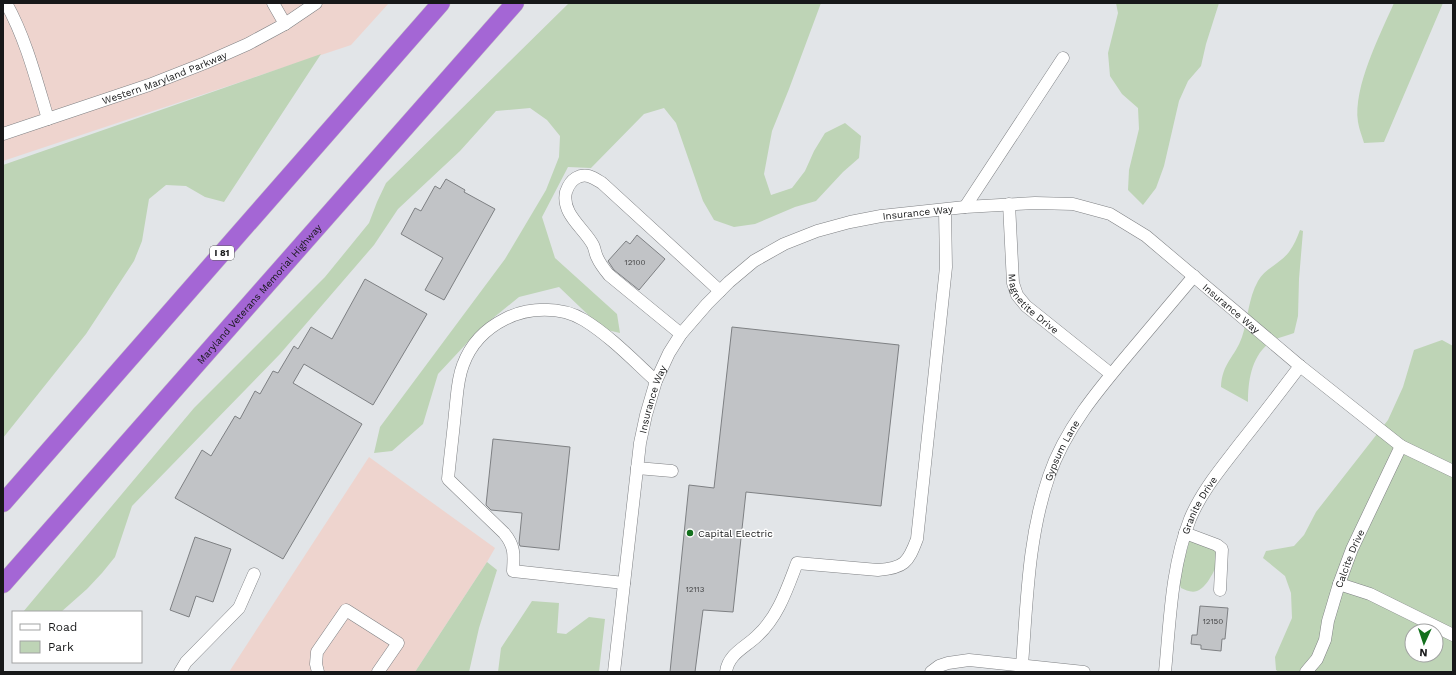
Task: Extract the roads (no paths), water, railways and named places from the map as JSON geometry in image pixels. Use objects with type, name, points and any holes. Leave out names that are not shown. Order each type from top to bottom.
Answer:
[{"type":"highway","name":"I 81","points":[[3,503],[441,3]]},
{"type":"highway","name":"Maryland Veterans Memorial Highway","points":[[3,584],[515,3]]},
{"type":"street","points":[[6,3],[17,22],[25,44],[48,119]]},
{"type":"street","points":[[273,3],[284,24]]},
{"type":"street","name":"Western Maryland Parkway","points":[[3,134],[149,85],[205,63],[248,44],[284,24],[316,3]]},
{"type":"street","points":[[965,207],[1063,58]]},
{"type":"street","points":[[681,334],[601,267],[594,246],[569,212],[565,204],[568,187],[572,180],[579,176],[586,175],[602,183],[720,291]]},
{"type":"street","name":"Insurance Way","points":[[614,672],[640,443],[656,381],[669,353],[681,334],[707,304],[754,261],[784,244],[817,230],[850,222],[881,216],[965,207],[1035,202],[1074,204],[1110,214],[1146,236],[1300,366],[1401,446],[1453,471]]},
{"type":"street","name":"Magnetite Drive","points":[[1009,204],[1013,283],[1017,296],[1032,311],[1111,374]]},
{"type":"street","points":[[726,672],[726,668],[731,658],[759,635],[778,611],[797,563],[884,570],[902,566],[911,555],[917,539],[946,268],[945,210]]},
{"type":"street","name":"Gypsum Lane","points":[[1022,665],[1032,544],[1039,509],[1047,482],[1058,455],[1068,435],[1091,400],[1111,374],[1194,276]]},
{"type":"street","points":[[624,583],[514,571],[514,552],[510,540],[448,479],[459,379],[469,351],[479,337],[493,325],[510,316],[523,312],[547,310],[563,312],[582,319],[601,333],[656,381]]},
{"type":"street","name":"Granite Drive","points":[[1165,672],[1174,581],[1178,557],[1185,533],[1198,503],[1213,478],[1300,366]]},
{"type":"street","name":"Calcite Drive","points":[[1306,672],[1317,659],[1325,640],[1328,621],[1339,584],[1352,549],[1401,446]]},
{"type":"street","points":[[637,468],[672,471]]},
{"type":"street","points":[[1185,533],[1217,545],[1222,549],[1220,590]]},
{"type":"street","points":[[180,672],[186,662],[239,608],[254,574]]},
{"type":"street","points":[[1339,584],[1370,594],[1453,635]]},
{"type":"street","points":[[318,672],[316,664],[317,652],[346,610],[398,643],[378,672]]},
{"type":"street","points":[[931,672],[939,666],[957,661],[969,660],[1084,672]]},
{"type":"place","name":"Capital Electric","points":[[690,533]]}]
